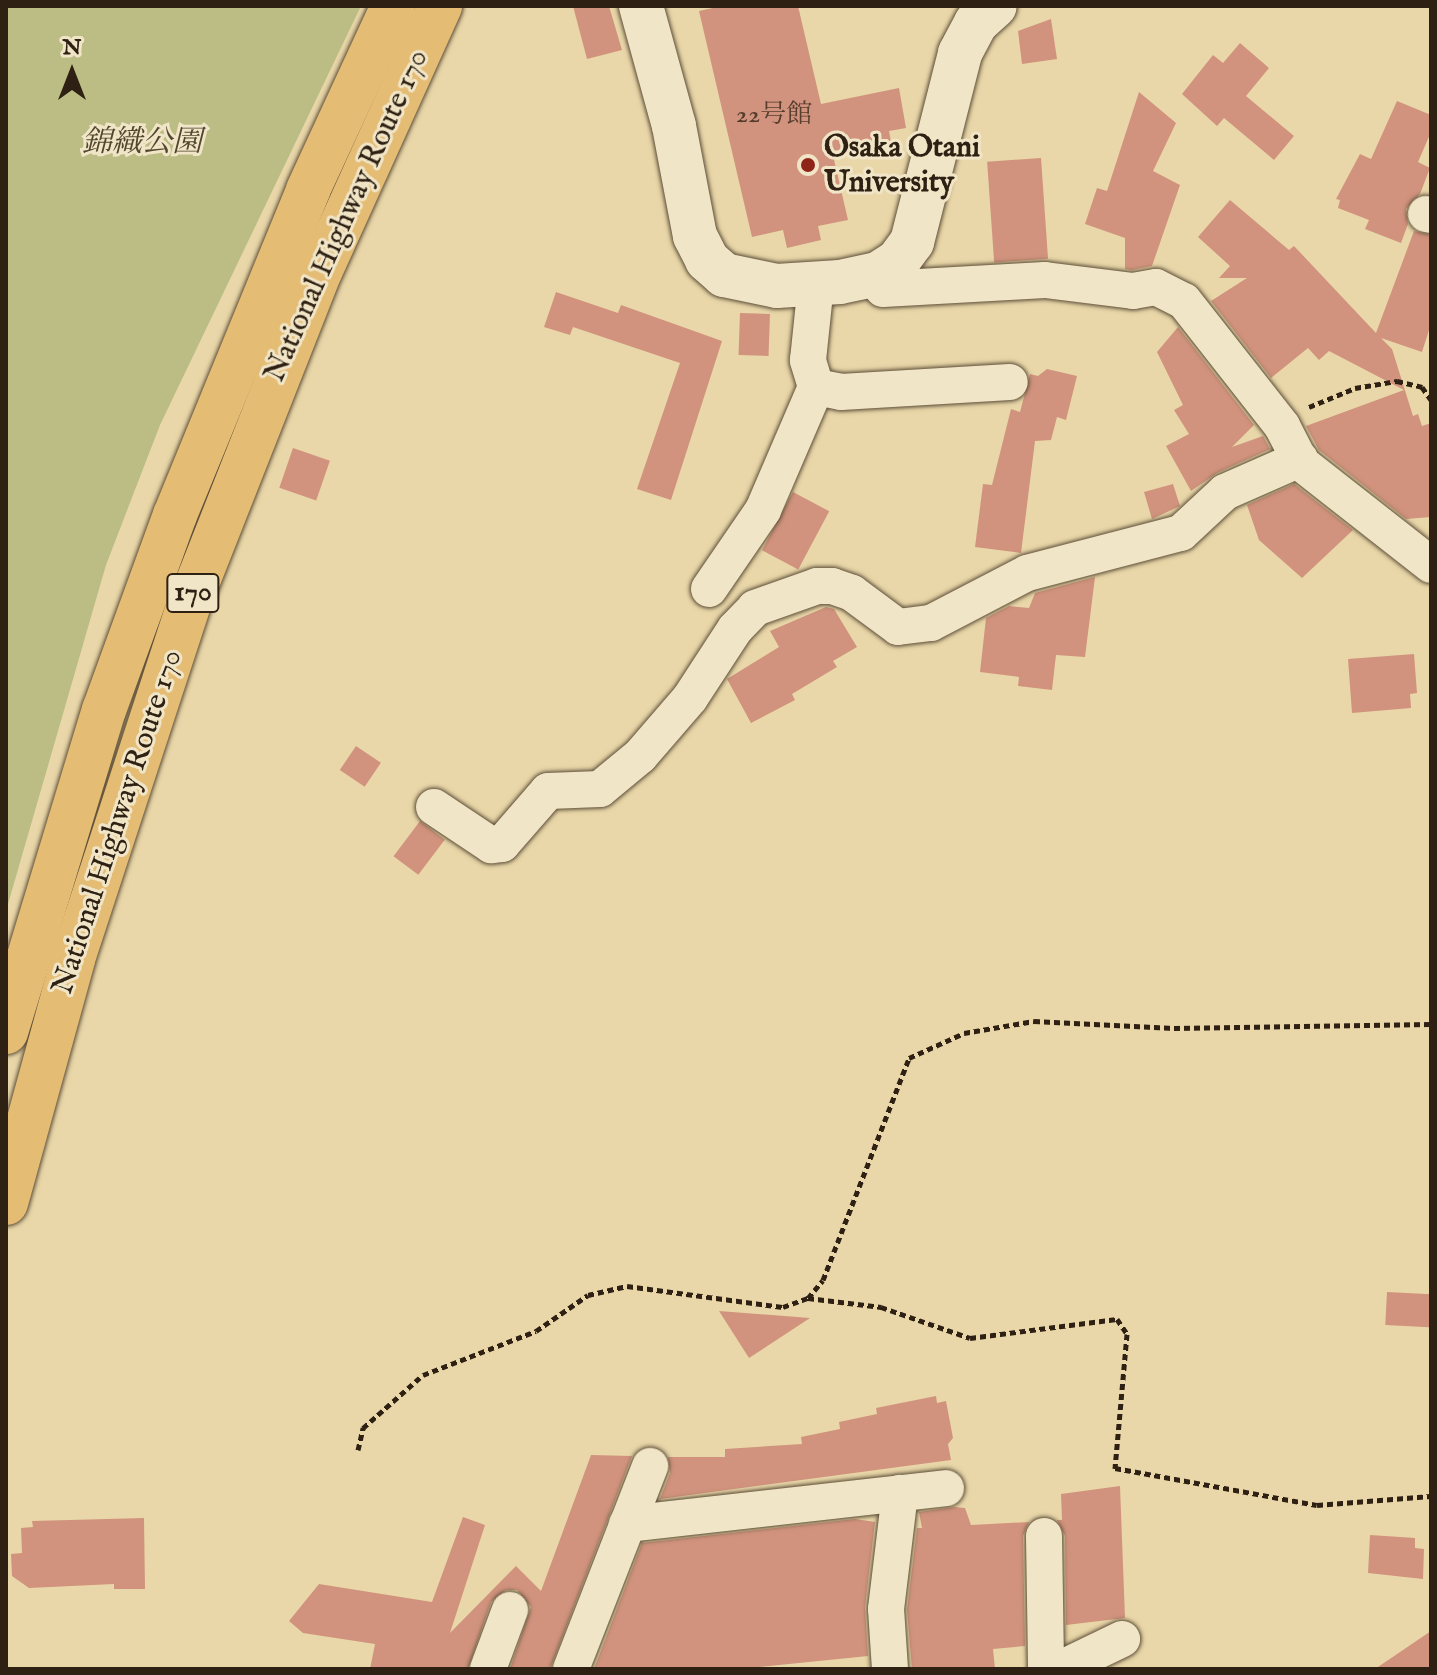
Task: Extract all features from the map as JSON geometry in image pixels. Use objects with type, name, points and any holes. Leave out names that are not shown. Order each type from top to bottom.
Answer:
[{"type":"highway","name":"National Highway Route 170","points":[[6,1032],[104,710],[175,515],[302,204],[393,6]]},
{"type":"highway","name":"National Highway Route 170","points":[[6,1203],[77,945],[181,625],[320,272],[440,6]]},
{"type":"street","points":[[641,6],[674,126],[695,236],[707,260],[724,275],[750,283],[816,284],[871,275],[898,261],[912,242],[960,53],[976,23],[995,6]]},
{"type":"street","points":[[871,275],[883,289],[1045,280],[1133,291],[1156,287],[1184,301],[1282,426],[1300,459],[1431,565]]},
{"type":"street","points":[[709,589],[763,510],[816,387],[808,360],[816,284]]},
{"type":"street","points":[[816,387],[841,392],[1010,382]]},
{"type":"street","points":[[434,807],[491,845],[502,844],[548,791],[600,789],[640,756],[690,698],[735,629],[755,608],[817,586],[832,586],[852,593],[898,627],[931,623],[1027,573],[1181,533],[1225,492],[1300,459]]},
{"type":"street","points":[[571,1669],[650,1466]]},
{"type":"street","points":[[627,1524],[946,1488]]},
{"type":"street","points":[[883,1668],[886,1609],[900,1493]]},
{"type":"street","points":[[1044,1536],[1046,1669]]},
{"type":"street","points":[[488,1669],[510,1610]]},
{"type":"street","points":[[1060,1669],[1122,1639]]},
{"type":"path","points":[[1282,426],[1302,410],[1355,388],[1397,381],[1422,387],[1431,400]]},
{"type":"path","points":[[808,1298],[823,1280],[909,1058],[964,1033],[1034,1021],[1174,1028],[1431,1024]]},
{"type":"path","points":[[358,1450],[363,1428],[423,1375],[536,1331],[588,1295],[627,1286],[783,1307],[808,1298],[881,1307],[970,1338],[1117,1319],[1127,1334],[1115,1468],[1317,1505],[1431,1496]]},
{"type":"green space","name":"錦織公園","points":[[6,6],[361,6],[160,425],[106,565],[6,911]]},
{"type":"building","points":[[573,6],[609,6],[622,50],[587,59]]},
{"type":"building","points":[[722,6],[798,6],[821,104],[899,88],[906,128],[889,131],[891,142],[832,151],[848,220],[818,226],[821,240],[787,248],[783,230],[752,237],[699,11]]},
{"type":"building","points":[[1051,19],[1057,59],[1022,64],[1018,31]]},
{"type":"building","points":[[1240,43],[1269,68],[1246,96],[1294,136],[1274,160],[1224,118],[1217,126],[1182,94],[1213,55],[1223,63]]},
{"type":"building","points":[[1139,92],[1176,123],[1153,171],[1180,185],[1152,266],[1132,270],[1125,269],[1125,238],[1085,224],[1097,188],[1107,191]]},
{"type":"building","points":[[1397,101],[1431,115],[1431,132],[1418,162],[1430,168],[1420,194],[1406,209],[1408,224],[1401,243],[1365,229],[1369,220],[1338,208],[1340,200],[1336,199],[1360,154],[1371,159]]},
{"type":"building","points":[[1041,158],[1048,259],[994,263],[987,162]]},
{"type":"building","points":[[1230,200],[1289,250],[1294,246],[1376,333],[1414,231],[1431,235],[1431,324],[1422,352],[1381,338],[1392,349],[1413,416],[1418,414],[1422,426],[1431,423],[1431,517],[1406,519],[1319,450],[1306,426],[1404,390],[1329,351],[1319,360],[1308,348],[1271,378],[1211,301],[1247,278],[1219,278],[1230,266],[1198,237]]},
{"type":"building","points":[[556,292],[618,313],[621,305],[722,341],[671,500],[637,489],[680,363],[573,327],[570,335],[544,327]]},
{"type":"building","points":[[740,313],[770,314],[769,356],[739,355]]},
{"type":"building","points":[[1178,327],[1254,425],[1232,447],[1263,436],[1270,449],[1217,473],[1191,491],[1166,446],[1189,434],[1174,410],[1183,405],[1157,352]]},
{"type":"building","points":[[1047,369],[1077,376],[1066,420],[1057,417],[1051,440],[1035,441],[1021,553],[975,547],[983,484],[992,485],[1011,409],[1020,412],[1030,374],[1038,376]]},
{"type":"building","points":[[293,448],[330,461],[316,500],[279,488]]},
{"type":"building","points":[[1173,484],[1180,506],[1152,519],[1144,492]]},
{"type":"building","points":[[1294,484],[1353,530],[1302,578],[1259,540],[1247,505]]},
{"type":"building","points":[[793,492],[829,511],[798,570],[762,550]]},
{"type":"building","points":[[1095,577],[1085,657],[1056,655],[1052,690],[1018,686],[1019,677],[980,672],[986,618],[1009,606],[1029,608],[1035,593]]},
{"type":"building","points":[[826,607],[834,609],[857,647],[833,661],[837,667],[792,694],[795,700],[751,723],[727,679],[779,647],[770,631]]},
{"type":"building","points":[[1414,654],[1417,693],[1410,694],[1411,708],[1352,713],[1348,659]]},
{"type":"building","points":[[356,746],[381,763],[365,787],[340,770]]},
{"type":"building","points":[[420,821],[445,840],[418,875],[394,856]]},
{"type":"building","points":[[1387,1292],[1431,1294],[1429,1327],[1385,1325]]},
{"type":"building","points":[[719,1311],[810,1318],[749,1358]]},
{"type":"building","points":[[936,1396],[937,1403],[946,1401],[953,1438],[948,1444],[951,1460],[660,1499],[670,1473],[668,1457],[725,1457],[725,1449],[802,1444],[801,1437],[840,1429],[839,1422],[877,1414],[876,1408]]},
{"type":"building","points":[[591,1455],[632,1456],[550,1669],[510,1669],[531,1607],[517,1590],[506,1590],[491,1602],[468,1669],[370,1669],[375,1644],[303,1633],[289,1621],[319,1584],[432,1602],[463,1517],[485,1525],[450,1633],[516,1566],[541,1591]]},
{"type":"building","points":[[1120,1486],[1125,1618],[1066,1625],[1065,1536],[1057,1520],[1062,1520],[1061,1494]]},
{"type":"building","points":[[965,1508],[971,1525],[1029,1522],[1023,1536],[1025,1646],[993,1649],[995,1669],[912,1669],[907,1610],[917,1528],[922,1528],[919,1512]]},
{"type":"building","points":[[144,1518],[145,1589],[114,1589],[114,1584],[29,1588],[12,1576],[11,1554],[22,1553],[21,1528],[33,1527],[32,1521]]},
{"type":"building","points":[[855,1519],[875,1522],[865,1607],[868,1656],[739,1669],[594,1669],[642,1543]]},
{"type":"building","points":[[1370,1535],[1415,1538],[1415,1548],[1424,1549],[1423,1579],[1368,1573]]},
{"type":"building","points":[[1431,1631],[1431,1669],[1375,1669]]},
{"type":"place","name":"Osaka Otani University","points":[[808,165]]}]
